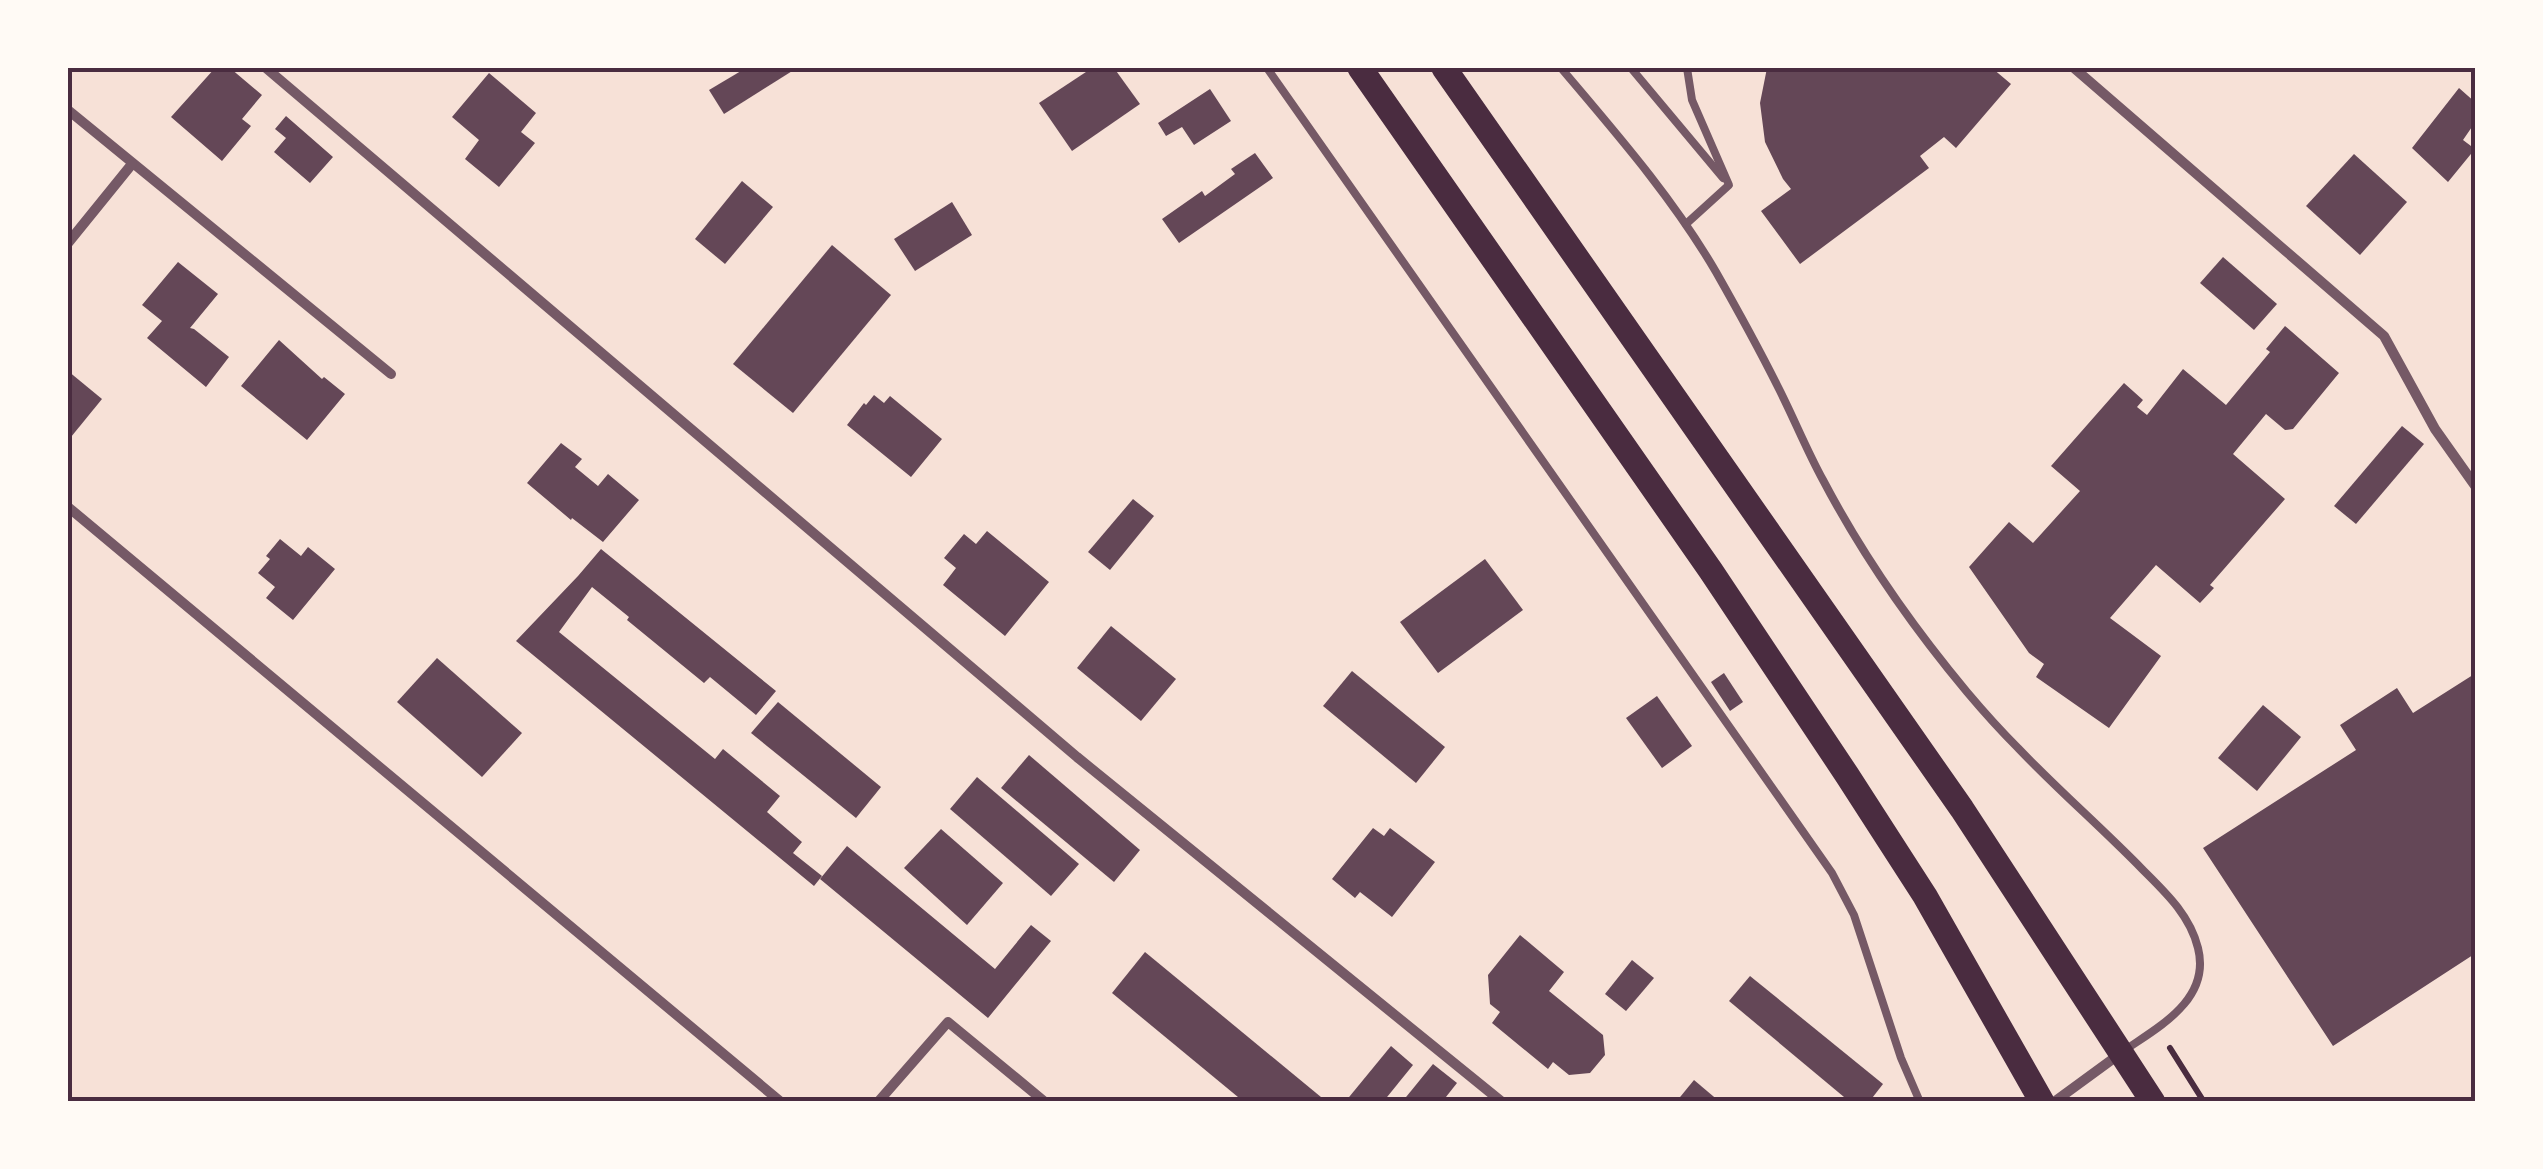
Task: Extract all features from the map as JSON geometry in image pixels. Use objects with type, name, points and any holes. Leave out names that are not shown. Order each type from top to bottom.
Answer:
[{"type":"main road","points":[[1360,68],[1699,554],[1857,790],[1925,896],[2042,1102]]},
{"type":"main road","points":[[1444,68],[1940,777],[2153,1102]]},
{"type":"street","points":[[266,68],[1077,758],[1502,1102]]},
{"type":"street","points":[[2074,68],[2384,336],[2435,429],[2476,487]]},
{"type":"street","points":[[68,110],[391,374]]},
{"type":"street","points":[[68,243],[132,164]]},
{"type":"street","points":[[68,506],[781,1102]]},
{"type":"street","points":[[878,1102],[948,1022],[1045,1102]]},
{"type":"street","points":[[2054,1102],[2122,1052]]},
{"type":"lane","points":[[1267,68],[1832,873],[1854,915],[1901,1058],[1920,1102]]},
{"type":"lane","points":[[1562,68],[1686,224],[1751,336],[1846,521],[1900,606],[1967,692],[2018,748],[2168,896],[2187,921],[2200,957],[2199,977],[2188,1001],[2169,1021],[2122,1052]]},
{"type":"lane","points":[[1631,68],[1729,185]]},
{"type":"lane","points":[[1687,68],[1692,100],[1729,185]]},
{"type":"lane","points":[[1686,224],[1729,185]]},
{"type":"path","points":[[2157,1028],[2204,1102]]},
{"type":"building","points":[[215,68],[230,68],[262,95],[242,119],[251,126],[222,161],[171,117]]},
{"type":"building","points":[[746,68],[797,68],[724,114],[709,90]]},
{"type":"building","points":[[1092,68],[1114,68],[1140,104],[1072,151],[1039,103]]},
{"type":"building","points":[[1767,68],[1992,68],[2011,84],[1956,148],[1944,137],[1920,156],[1929,168],[1800,264],[1761,211],[1791,189],[1765,142],[1760,103]]},
{"type":"building","points":[[489,73],[536,113],[521,132],[535,143],[499,187],[465,159],[479,140],[452,117]]},
{"type":"building","points":[[2459,88],[2476,103],[2476,121],[2463,140],[2475,149],[2448,182],[2412,148]]},
{"type":"building","points":[[1210,89],[1231,121],[1194,145],[1182,127],[1166,136],[1158,123]]},
{"type":"building","points":[[286,116],[333,157],[310,183],[274,152],[286,138],[275,129]]},
{"type":"building","points":[[1255,153],[1273,178],[1179,243],[1162,219],[1202,191],[1205,196],[1235,174],[1231,169]]},
{"type":"building","points":[[2354,154],[2407,202],[2360,255],[2306,206]]},
{"type":"building","points":[[742,181],[773,207],[725,264],[695,239]]},
{"type":"building","points":[[952,202],[972,235],[915,271],[894,239]]},
{"type":"building","points":[[832,245],[891,295],[793,413],[733,364]]},
{"type":"building","points":[[2223,257],[2277,304],[2254,330],[2200,283]]},
{"type":"building","points":[[178,262],[218,294],[190,328],[229,357],[206,387],[147,338],[162,321],[142,305]]},
{"type":"building","points":[[2285,326],[2339,373],[2293,429],[2285,430],[2266,414],[2233,454],[2285,499],[2210,585],[2214,588],[2200,603],[2156,565],[2110,618],[2161,656],[2109,728],[2036,677],[2044,664],[2029,653],[1969,567],[2009,522],[2033,543],[2080,491],[2051,466],[2124,383],[2143,400],[2137,407],[2147,415],[2183,369],[2226,405],[2270,352],[2266,349]]},
{"type":"building","points":[[279,340],[345,394],[307,440],[241,386]]},
{"type":"building","points":[[68,371],[102,399],[71,437],[68,434]]},
{"type":"building","points":[[874,395],[884,403],[890,396],[942,439],[911,477],[847,425]]},
{"type":"building","points":[[2402,426],[2424,444],[2356,524],[2334,506]]},
{"type":"building","points":[[561,443],[582,459],[575,467],[598,486],[608,474],[639,500],[603,542],[527,483]]},
{"type":"building","points":[[1133,499],[1154,516],[1110,570],[1088,552]]},
{"type":"building","points":[[987,531],[1049,582],[1005,636],[943,585],[956,568],[944,558],[964,534],[976,544]]},
{"type":"building","points":[[280,539],[301,556],[308,547],[335,569],[293,620],[266,598],[275,587],[258,573]]},
{"type":"building","points":[[601,549],[776,691],[756,715],[710,677],[704,683],[592,587],[559,632],[715,759],[723,749],[780,796],[767,812],[802,842],[793,853],[822,876],[814,886],[516,641]]},
{"type":"building","points":[[1485,559],[1523,610],[1438,673],[1400,622]]},
{"type":"building","points":[[1111,626],[1176,679],[1141,721],[1077,668]]},
{"type":"building","points":[[437,658],[522,733],[482,777],[397,702]]},
{"type":"building","points":[[1352,671],[1445,747],[1416,783],[1323,706]]},
{"type":"building","points":[[1724,673],[1743,702],[1730,711],[1711,682]]},
{"type":"building","points":[[2476,673],[2476,953],[2333,1046],[2203,848],[2356,750],[2340,725],[2397,688],[2413,713]]},
{"type":"building","points":[[1657,696],[1692,746],[1662,768],[1626,718]]},
{"type":"building","points":[[778,702],[881,787],[856,818],[751,733]]},
{"type":"building","points":[[2263,705],[2301,737],[2257,791],[2218,758]]},
{"type":"building","points":[[1029,755],[1140,850],[1114,882],[1001,788]]},
{"type":"building","points":[[977,777],[1079,864],[1051,896],[950,809]]},
{"type":"building","points":[[1373,828],[1384,836],[1390,828],[1435,862],[1392,917],[1360,892],[1355,898],[1332,879]]},
{"type":"building","points":[[941,829],[1003,883],[967,925],[904,868]]},
{"type":"building","points":[[847,846],[995,969],[1031,925],[1051,941],[988,1018],[820,879]]},
{"type":"building","points":[[1520,935],[1564,972],[1549,991],[1603,1035],[1605,1055],[1590,1073],[1569,1075],[1553,1062],[1548,1069],[1492,1023],[1500,1012],[1490,1004],[1488,975]]},
{"type":"building","points":[[1145,952],[1327,1102],[1244,1102],[1112,993]]},
{"type":"building","points":[[1632,960],[1654,978],[1626,1011],[1605,994]]},
{"type":"building","points":[[1750,976],[1883,1084],[1869,1102],[1850,1102],[1729,1001]]},
{"type":"building","points":[[1391,1046],[1413,1065],[1383,1102],[1345,1102]]},
{"type":"building","points":[[1433,1064],[1457,1083],[1442,1102],[1402,1102]]},
{"type":"building","points":[[1694,1080],[1720,1102],[1676,1102]]}]
